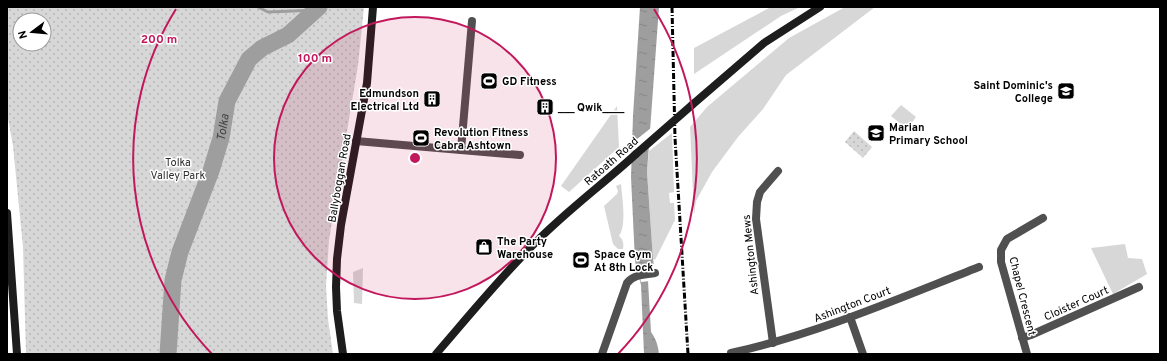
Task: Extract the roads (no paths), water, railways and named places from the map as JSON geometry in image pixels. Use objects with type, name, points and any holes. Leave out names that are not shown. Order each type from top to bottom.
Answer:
[{"type":"main road","name":"Ballyboggan Road","points":[[343,354],[336,299],[337,259],[341,225],[367,83],[373,7]]},
{"type":"main road","name":"Ratoath Road","points":[[436,354],[516,262],[557,221],[615,173],[764,43],[820,7]]},
{"type":"main road","points":[[7,213],[17,354]]},
{"type":"street","points":[[461,150],[472,21]]},
{"type":"street","points":[[356,141],[520,155]]},
{"type":"street","name":"Ashington Mews","points":[[772,343],[756,219],[757,202],[760,192],[778,170]]},
{"type":"street","name":"Chapel Crescent","points":[[1027,354],[1001,262],[1001,250],[1006,238],[1043,218]]},
{"type":"street","name":"Ashington Court","points":[[731,353],[772,343],[850,317],[978,267]]},
{"type":"street","points":[[602,354],[627,283],[635,276],[655,273]]},
{"type":"street","name":"Cloister Court","points":[[1022,338],[1139,286]]},
{"type":"street","points":[[850,317],[863,354]]},
{"type":"water","points":[[640,7],[659,7],[647,172],[654,266],[648,281],[651,332],[656,342],[659,354],[644,354],[641,285],[635,261],[631,177],[633,116]]},
{"type":"waterway","points":[[258,7],[268,12],[317,10]]},
{"type":"waterway","name":"Tolka","points":[[168,354],[173,280],[180,252],[211,171],[221,138],[227,101],[249,59],[262,48],[288,35],[319,7]]},
{"type":"railway","points":[[672,7],[675,138],[688,354]]},
{"type":"place","name":"GD Fitness","points":[[489,81]]},
{"type":"place","name":"Saint Dominic's College","points":[[1066,91]]},
{"type":"place","name":"Edmundson Electrical Ltd","points":[[432,99]]},
{"type":"place","name":"___ Qwik____","points":[[545,107]]},
{"type":"place","name":"Marian Primary School","points":[[876,133]]},
{"type":"place","name":"Revolution Fitness Cabra Ashtown","points":[[421,138]]},
{"type":"place","name":"The Party Warehouse","points":[[484,247]]},
{"type":"place","name":"Space Gym At 8th Lock","points":[[581,260]]},
{"type":"park label","name":"Tolka Valley Park","points":[[178,168]]}]
